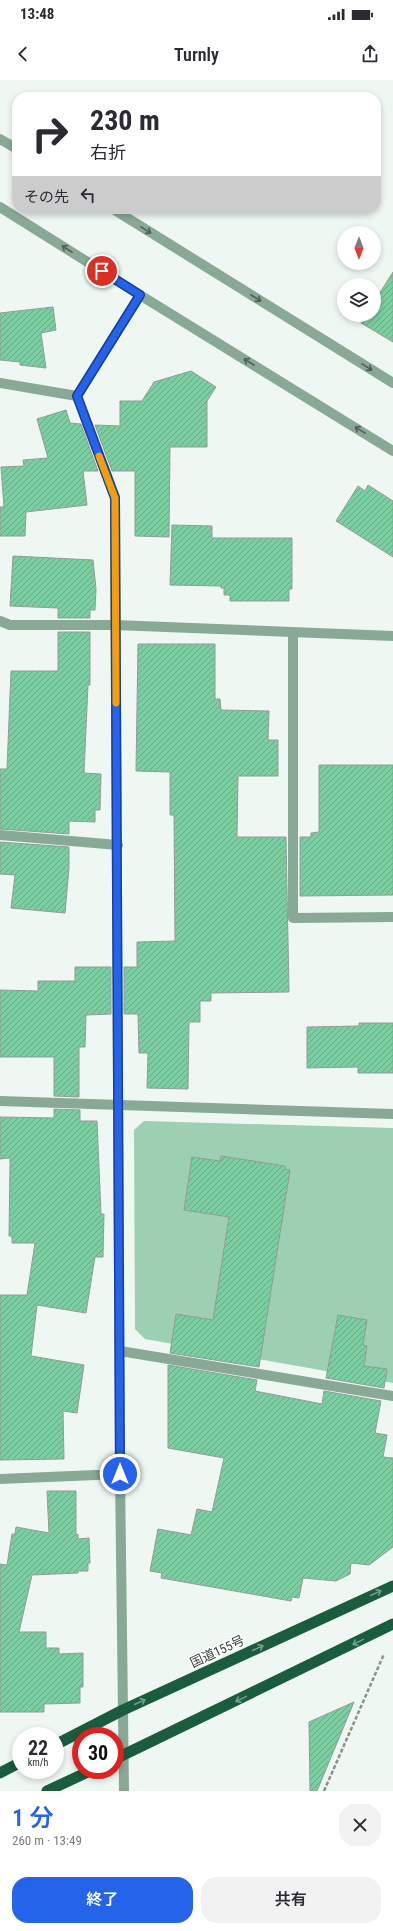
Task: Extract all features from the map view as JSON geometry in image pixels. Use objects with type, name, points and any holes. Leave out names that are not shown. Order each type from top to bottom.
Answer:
[{"type":"highway","name":"国道155号","points":[[64,1740],[123,1710],[393,1586]]},
{"type":"highway","points":[[124,1755],[393,1624]]},
{"type":"highway","points":[[0,1773],[12,1767]]},
{"type":"highway","points":[[47,1791],[73,1779]]},
{"type":"street","points":[[0,139],[12,146]]},
{"type":"street","points":[[0,207],[393,451]]},
{"type":"street","points":[[121,214],[393,383]]},
{"type":"street","points":[[77,396],[140,295]]},
{"type":"street","points":[[0,383],[77,396]]},
{"type":"street","points":[[77,396],[115,498],[118,845],[120,1474],[123,1710],[122,1727]]},
{"type":"street","points":[[0,621],[10,625],[115,625],[393,636]]},
{"type":"street","points":[[292,633],[292,918],[393,917]]},
{"type":"street","points":[[0,834],[118,845]]},
{"type":"street","points":[[0,1101],[393,1114]]},
{"type":"street","points":[[120,1351],[393,1396]]},
{"type":"street","points":[[0,1479],[120,1474]]},
{"type":"street","points":[[122,1779],[124,1791]]},
{"type":"path","points":[[324,1791],[386,1651]]},
{"type":"green space","points":[[144,1121],[393,1128],[393,1383],[145,1339],[135,1329],[134,1130]]},
{"type":"building","points":[[393,272],[393,342],[361,323],[381,322],[381,291]]},
{"type":"building","points":[[53,307],[56,330],[41,333],[46,368],[20,365],[20,362],[0,360],[0,313]]},
{"type":"building","points":[[191,371],[216,387],[207,401],[207,447],[170,447],[169,537],[135,536],[135,471],[112,471],[95,425],[120,426],[120,401],[142,401],[154,382]]},
{"type":"building","points":[[66,410],[70,423],[81,424],[98,471],[83,471],[87,505],[26,512],[25,536],[0,536],[0,507],[4,507],[1,467],[24,466],[23,460],[48,458],[37,419]]},
{"type":"building","points":[[368,485],[393,501],[393,557],[336,521],[358,486],[365,491]]},
{"type":"building","points":[[172,525],[212,526],[212,538],[292,538],[292,589],[289,589],[289,601],[230,601],[230,595],[224,595],[224,588],[221,588],[221,586],[170,585]]},
{"type":"building","points":[[13,556],[93,560],[96,589],[95,610],[90,610],[90,618],[58,618],[58,608],[10,606]]},
{"type":"building","points":[[58,632],[90,632],[90,685],[88,685],[84,773],[101,774],[100,810],[95,810],[95,822],[69,821],[69,834],[0,829],[0,769],[7,769],[11,671],[58,671]]},
{"type":"building","points":[[138,644],[215,644],[215,699],[220,699],[221,710],[269,711],[268,740],[278,740],[278,776],[238,776],[237,837],[286,837],[289,992],[211,993],[211,1001],[200,1001],[200,1022],[189,1022],[188,1089],[147,1088],[148,1053],[139,1053],[138,1014],[124,1014],[124,967],[137,967],[137,942],[175,941],[174,815],[170,815],[170,772],[136,771]]},
{"type":"building","points":[[319,765],[393,765],[393,895],[300,896],[300,837],[311,837],[311,833],[319,832]]},
{"type":"building","points":[[0,842],[69,847],[69,868],[65,913],[11,908],[15,875],[0,874]]},
{"type":"building","points":[[75,967],[111,967],[111,1014],[86,1015],[85,1047],[79,1047],[79,1097],[54,1096],[54,1057],[0,1057],[0,990],[38,991],[38,981],[75,981]]},
{"type":"building","points":[[359,1023],[393,1023],[393,1073],[358,1073],[358,1067],[307,1068],[307,1027],[359,1026]]},
{"type":"building","points":[[54,1109],[80,1110],[80,1121],[97,1121],[101,1214],[104,1214],[103,1257],[95,1257],[86,1313],[37,1305],[31,1356],[84,1365],[77,1413],[63,1411],[64,1459],[0,1460],[0,1295],[27,1295],[35,1243],[12,1243],[12,1236],[9,1236],[10,1158],[0,1159],[0,1117],[54,1118]]},
{"type":"building","points":[[221,1156],[285,1166],[285,1169],[290,1170],[259,1367],[170,1353],[176,1314],[213,1320],[229,1217],[184,1210],[192,1157],[220,1161]]},
{"type":"building","points":[[338,1315],[367,1320],[363,1345],[367,1346],[364,1366],[387,1369],[384,1388],[326,1378]]},
{"type":"building","points":[[168,1365],[257,1380],[255,1391],[322,1404],[324,1391],[381,1401],[375,1433],[387,1435],[383,1457],[393,1458],[393,1547],[369,1565],[351,1563],[350,1574],[336,1581],[303,1578],[299,1598],[292,1597],[291,1601],[161,1578],[162,1573],[150,1571],[158,1529],[191,1535],[197,1509],[212,1512],[224,1458],[168,1448]]},
{"type":"building","points":[[47,1491],[76,1491],[76,1535],[78,1534],[78,1539],[89,1538],[90,1563],[88,1563],[88,1571],[78,1571],[78,1573],[32,1575],[19,1632],[46,1632],[46,1648],[59,1648],[59,1654],[83,1653],[83,1687],[80,1687],[80,1703],[44,1704],[44,1712],[0,1712],[0,1564],[7,1565],[12,1534],[15,1534],[16,1527],[49,1533]]},
{"type":"building","points":[[354,1702],[317,1791],[310,1791],[309,1722]]},
{"type":"slow traffic","points":[[99,456],[115,498],[116,703]]},
{"type":"route","points":[[102,271],[140,295],[77,396],[115,498],[118,845],[120,1474]]}]
